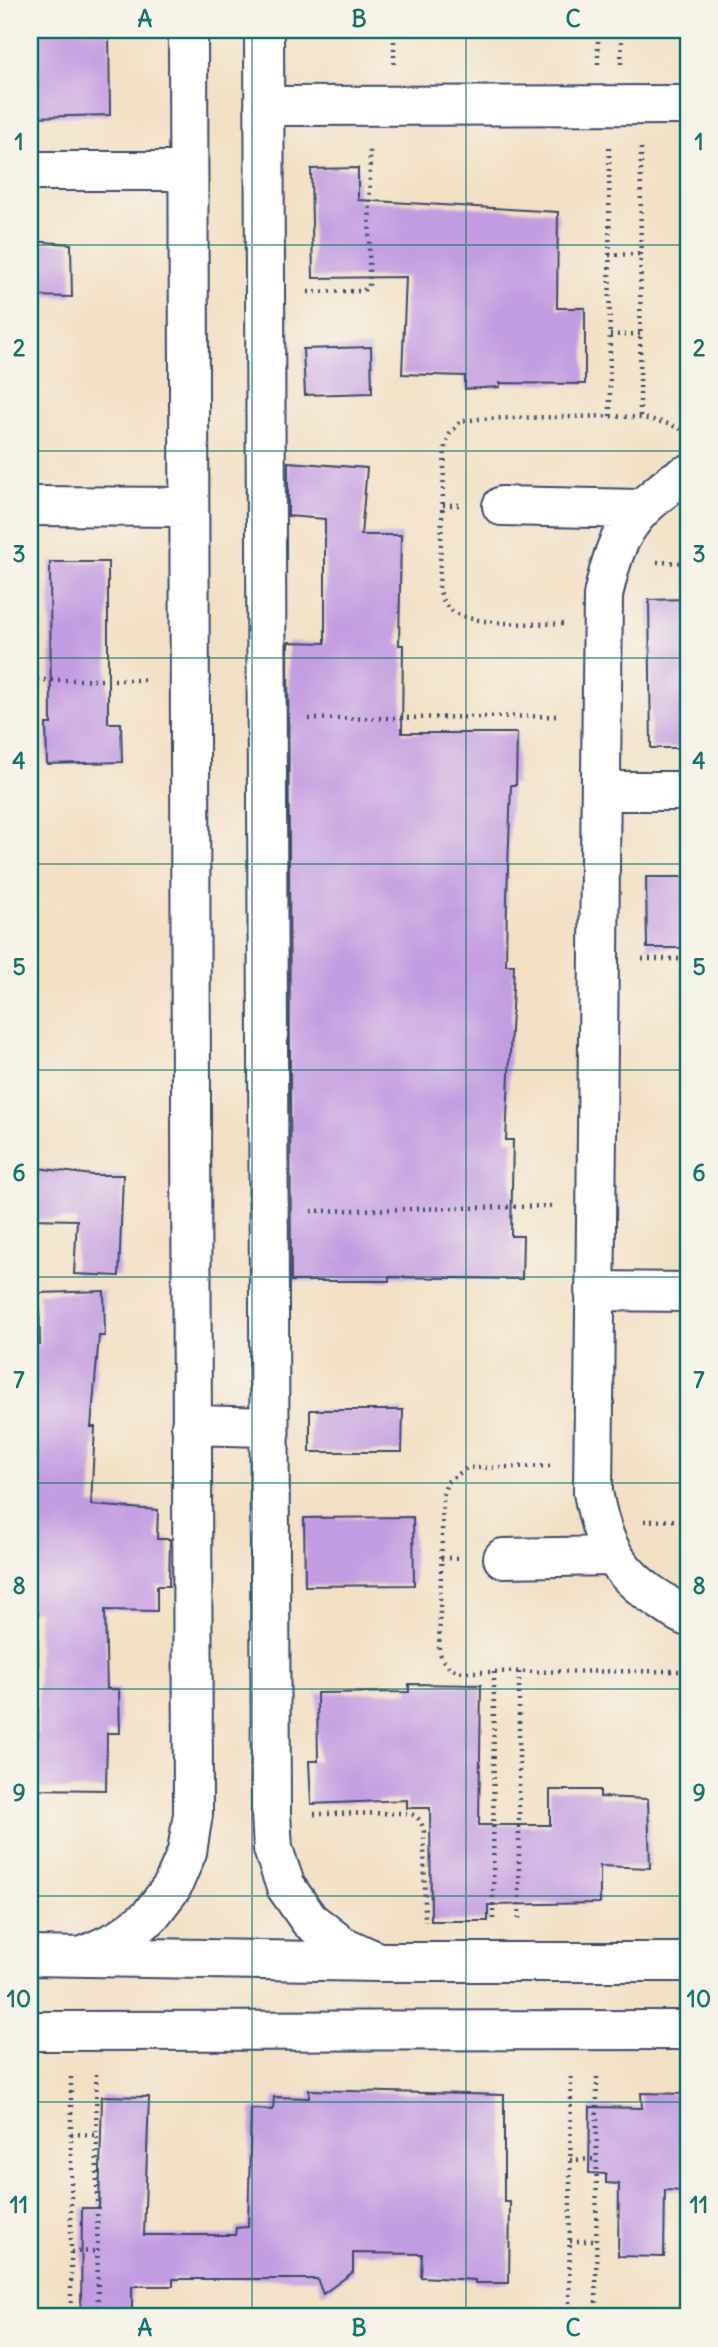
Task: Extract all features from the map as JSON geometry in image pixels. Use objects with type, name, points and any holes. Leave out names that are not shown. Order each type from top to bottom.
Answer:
[{"type":"street","points":[[84,1956],[118,1941],[149,1917],[172,1887],[187,1852],[193,1814],[188,30]]},
{"type":"street","points":[[264,30],[273,1849],[286,1887],[309,1920],[341,1945],[377,1962]]},
{"type":"street","points":[[264,106],[688,105]]},
{"type":"street","points":[[30,172],[188,171]]},
{"type":"street","points":[[688,474],[676,479],[640,509],[622,533],[610,559],[603,596],[593,1492],[598,1522],[612,1556],[641,1589],[688,1617]]},
{"type":"street","points":[[30,506],[189,506]]},
{"type":"street","points":[[502,506],[640,509]]},
{"type":"street","points":[[601,791],[688,791]]},
{"type":"street","points":[[594,1291],[688,1292]]},
{"type":"street","points":[[191,1425],[269,1427]]},
{"type":"street","points":[[503,1558],[612,1556]]},
{"type":"street","points":[[30,1956],[377,1962],[688,1962]]},
{"type":"street","points":[[30,2031],[688,2030]]},
{"type":"path","points":[[265,291],[363,292],[369,286],[370,105]]},
{"type":"path","points":[[625,105],[641,254],[640,416]]},
{"type":"path","points":[[610,416],[609,254],[625,105]]},
{"type":"path","points":[[609,254],[641,254]]},
{"type":"path","points":[[610,335],[640,334]]},
{"type":"path","points":[[30,680],[189,680]]},
{"type":"path","points":[[266,719],[602,716]]},
{"type":"path","points":[[269,1212],[597,1205]]},
{"type":"path","points":[[495,1671],[506,1962]]},
{"type":"path","points":[[506,1962],[519,1672]]},
{"type":"path","points":[[271,1814],[415,1815],[421,1821],[424,1832],[425,1962]]},
{"type":"path","points":[[584,2030],[597,2159],[596,2317]]},
{"type":"path","points":[[569,2317],[570,2160],[584,2030]]},
{"type":"path","points":[[71,2317],[71,2134],[84,2031]]},
{"type":"path","points":[[84,2031],[97,2135],[98,2317]]},
{"type":"path","points":[[71,2134],[97,2135]]},
{"type":"path","points":[[570,2160],[597,2159]]},
{"type":"path","points":[[570,2241],[596,2241]]},
{"type":"path","points":[[71,2252],[98,2251]]},
{"type":"building","points":[[30,30],[109,30],[110,115],[30,117]]},
{"type":"building","points":[[358,168],[358,200],[558,212],[557,308],[585,308],[585,384],[500,383],[500,387],[465,389],[465,376],[402,374],[406,277],[313,278],[311,169]]},
{"type":"building","points":[[30,241],[71,244],[72,297],[33,296]]},
{"type":"building","points":[[371,347],[372,393],[305,395],[303,349]]},
{"type":"building","points":[[288,462],[367,468],[361,535],[401,535],[399,645],[403,645],[402,733],[517,733],[516,785],[511,785],[507,897],[506,965],[514,965],[506,1140],[513,1140],[511,1236],[523,1236],[522,1279],[389,1277],[389,1281],[291,1281],[288,642],[325,643],[325,519],[288,516]]},
{"type":"building","points":[[50,562],[108,562],[108,723],[121,723],[122,762],[47,764],[46,724],[51,724]]},
{"type":"building","points":[[688,599],[688,748],[651,748],[649,600]]},
{"type":"building","points":[[646,877],[688,877],[688,948],[647,948]]},
{"type":"building","points":[[30,1167],[92,1175],[123,1175],[119,1276],[74,1274],[77,1220],[30,1219]]},
{"type":"building","points":[[104,1291],[105,1336],[99,1336],[91,1427],[95,1427],[91,1505],[158,1510],[157,1539],[170,1539],[169,1586],[157,1586],[157,1611],[105,1610],[107,1689],[119,1689],[120,1733],[107,1733],[106,1790],[30,1789],[30,1735],[38,1735],[38,1611],[30,1611],[30,1345],[40,1345],[39,1293]]},
{"type":"building","points":[[310,1410],[403,1410],[402,1452],[310,1452]]},
{"type":"building","points":[[413,1517],[414,1585],[305,1586],[304,1518]]},
{"type":"building","points":[[409,1684],[481,1685],[479,1825],[550,1825],[550,1790],[600,1790],[600,1797],[648,1799],[650,1868],[600,1866],[600,1903],[488,1905],[488,1921],[431,1921],[430,1808],[407,1808],[407,1800],[311,1804],[309,1761],[318,1761],[317,1693],[409,1692]]},
{"type":"building","points":[[309,2090],[504,2095],[504,2202],[510,2202],[509,2283],[475,2283],[475,2280],[421,2277],[422,2254],[353,2253],[353,2272],[323,2294],[317,2279],[173,2279],[173,2286],[132,2286],[132,2316],[81,2316],[82,2208],[99,2208],[102,2096],[149,2097],[144,2235],[235,2235],[236,2228],[248,2227],[251,2109],[273,2110],[274,2097],[309,2098]]},
{"type":"building","points":[[641,2093],[688,2094],[688,2191],[665,2190],[664,2257],[618,2256],[619,2184],[606,2183],[606,2174],[589,2173],[590,2107],[642,2108]]}]
